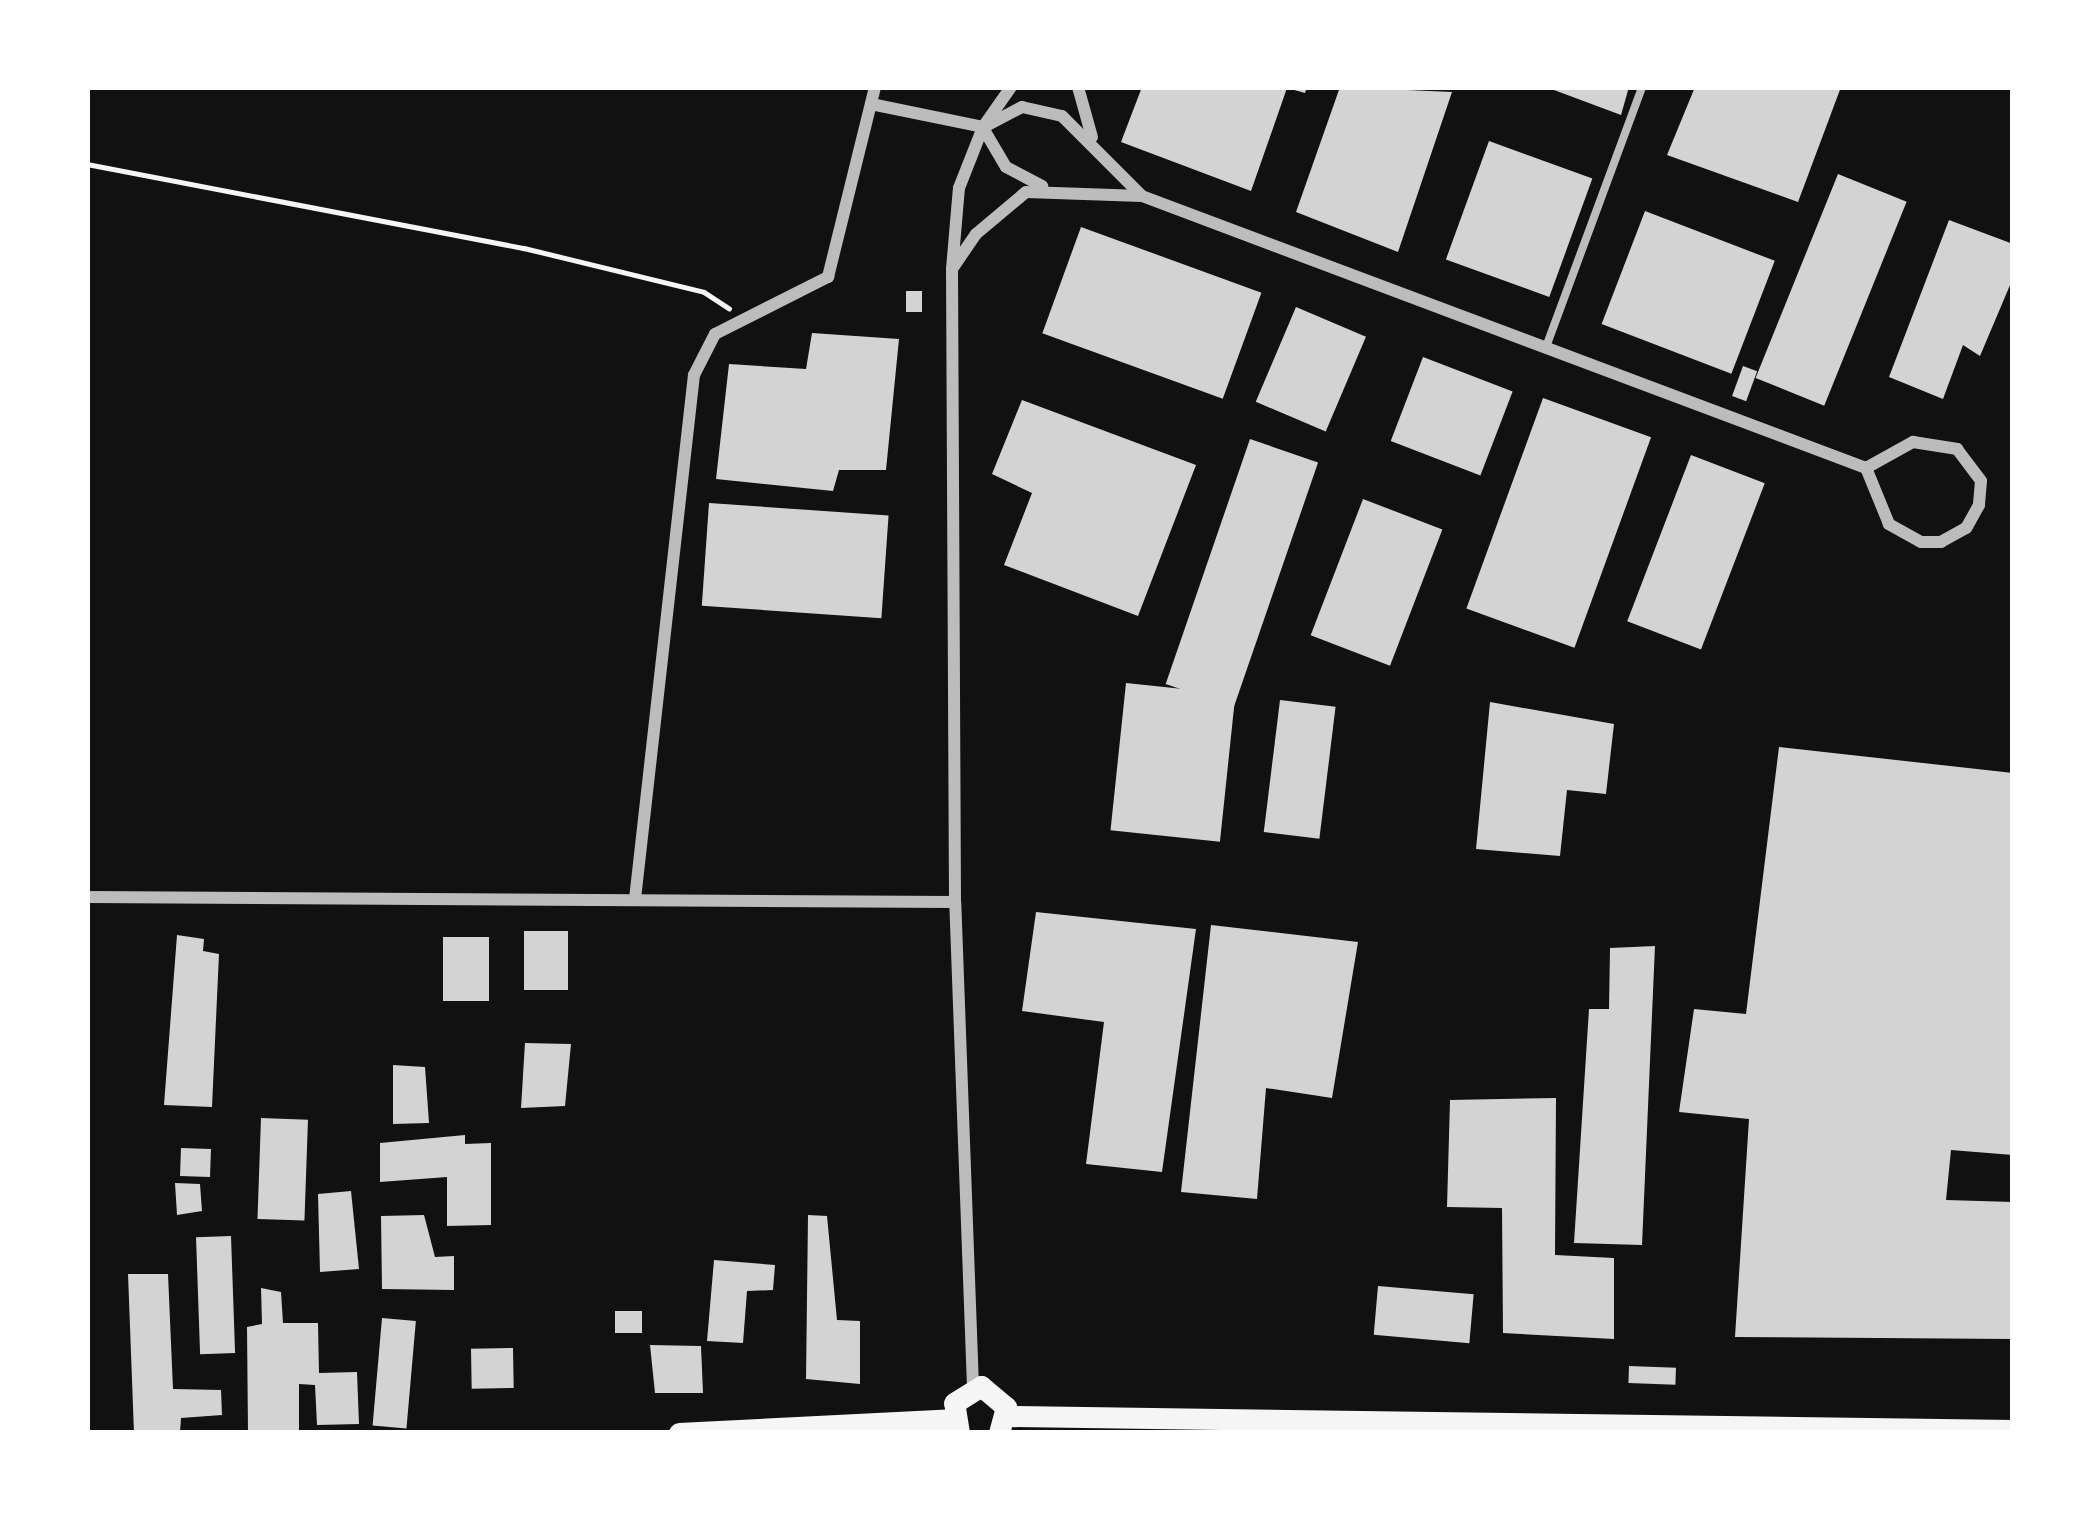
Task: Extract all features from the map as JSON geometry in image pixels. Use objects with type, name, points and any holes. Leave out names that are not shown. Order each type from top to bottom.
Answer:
[{"type":"main road","points":[[679,1433],[956,1426],[958,1395],[973,1387],[997,1392],[1003,1424],[2013,1430]]},
{"type":"street","points":[[635,898],[694,375],[715,334],[828,278],[875,87]]},
{"type":"street","points":[[973,1387],[955,902],[952,269],[959,188],[983,127],[1011,87]]},
{"type":"street","points":[[1078,87],[1086,127],[1106,158]]},
{"type":"street","points":[[871,104],[983,127],[1022,107],[1043,108],[1062,116],[1142,196]]},
{"type":"street","points":[[983,127],[1006,167],[1051,188]]},
{"type":"street","points":[[952,269],[1000,211],[1026,192],[1051,188],[1142,196],[1866,468],[1889,524],[1921,542],[1941,542],[1966,528],[1979,505],[1972,466],[1934,441],[1912,442],[1866,468]]},
{"type":"street","points":[[87,897],[955,902]]},
{"type":"lane","points":[[1546,347],[1642,87]]},
{"type":"path","points":[[87,164],[524,248],[704,292],[746,319]]},
{"type":"building","points":[[1142,87],[1307,87],[1305,93],[1287,88],[1251,191],[1121,142]]},
{"type":"building","points":[[1340,87],[1452,92],[1398,252],[1296,212]]},
{"type":"building","points":[[1546,87],[1629,87],[1621,115]]},
{"type":"building","points":[[1695,87],[1841,87],[1798,202],[1667,155]]},
{"type":"building","points":[[1489,141],[1592,179],[1549,297],[1446,259]]},
{"type":"building","points":[[1838,174],[1907,202],[1824,406],[1756,378]]},
{"type":"building","points":[[1645,211],[1775,261],[1731,374],[1602,324]]},
{"type":"building","points":[[1949,220],[2013,244],[2013,278],[1980,356],[1963,345],[1943,399],[1889,377]]},
{"type":"building","points":[[1081,227],[1261,293],[1223,399],[1042,333]]},
{"type":"building","points":[[906,291],[922,291],[922,312],[906,312]]},
{"type":"building","points":[[1296,307],[1366,337],[1326,432],[1256,402]]},
{"type":"building","points":[[812,333],[899,339],[886,470],[839,470],[833,491],[716,479],[729,364],[806,369]]},
{"type":"building","points":[[1423,357],[1513,391],[1480,475],[1391,441]]},
{"type":"building","points":[[1743,366],[1757,371],[1746,401],[1732,396]]},
{"type":"building","points":[[1543,398],[1651,437],[1574,648],[1466,608]]},
{"type":"building","points":[[1022,400],[1196,465],[1138,616],[1004,565],[1032,493],[992,474]]},
{"type":"building","points":[[1250,439],[1318,462],[1234,707],[1166,684]]},
{"type":"building","points":[[1691,455],[1765,483],[1701,649],[1627,621]]},
{"type":"building","points":[[1363,499],[1442,529],[1390,666],[1311,635]]},
{"type":"building","points":[[709,503],[889,516],[881,618],[702,606]]},
{"type":"building","points":[[1126,683],[1235,694],[1220,842],[1111,830]]},
{"type":"building","points":[[1280,700],[1336,707],[1319,839],[1264,832]]},
{"type":"building","points":[[1490,702],[1614,724],[1606,794],[1567,790],[1560,856],[1476,849]]},
{"type":"building","points":[[1779,747],[2013,773],[2013,1155],[1951,1150],[1946,1200],[2013,1202],[2013,1339],[1735,1337],[1749,1119],[1679,1112],[1694,1009],[1746,1014]]},
{"type":"building","points":[[1036,912],[1196,929],[1162,1172],[1086,1164],[1104,1022],[1022,1011]]},
{"type":"building","points":[[1211,925],[1358,942],[1332,1098],[1266,1088],[1257,1199],[1181,1192]]},
{"type":"building","points":[[524,931],[568,931],[568,990],[524,990]]},
{"type":"building","points":[[177,935],[204,939],[203,951],[219,954],[212,1107],[164,1105]]},
{"type":"building","points":[[443,937],[489,937],[489,1001],[443,1001]]},
{"type":"building","points":[[1655,946],[1642,1245],[1574,1243],[1589,1009],[1609,1009],[1610,948]]},
{"type":"building","points":[[525,1043],[571,1044],[565,1106],[521,1108]]},
{"type":"building","points":[[393,1065],[425,1067],[429,1123],[393,1124]]},
{"type":"building","points":[[1556,1098],[1555,1255],[1614,1258],[1614,1339],[1503,1333],[1502,1208],[1447,1207],[1450,1100]]},
{"type":"building","points":[[261,1118],[308,1120],[304,1221],[257,1219]]},
{"type":"building","points":[[465,1135],[465,1144],[491,1143],[491,1225],[447,1226],[447,1177],[380,1182],[380,1143]]},
{"type":"building","points":[[181,1148],[211,1149],[210,1177],[180,1176]]},
{"type":"building","points":[[175,1183],[200,1184],[202,1211],[177,1215]]},
{"type":"building","points":[[351,1191],[359,1269],[320,1272],[318,1194]]},
{"type":"building","points":[[424,1215],[435,1257],[454,1256],[454,1290],[382,1289],[381,1216]]},
{"type":"building","points":[[808,1215],[827,1216],[837,1320],[860,1321],[860,1384],[806,1379]]},
{"type":"building","points":[[231,1236],[235,1353],[200,1354],[196,1237]]},
{"type":"building","points":[[714,1260],[775,1265],[773,1290],[747,1291],[743,1343],[707,1341]]},
{"type":"building","points":[[128,1274],[168,1274],[173,1389],[221,1390],[222,1415],[181,1418],[180,1433],[134,1433]]},
{"type":"building","points":[[1378,1286],[1474,1294],[1469,1343],[1374,1335]]},
{"type":"building","points":[[261,1288],[281,1292],[283,1323],[318,1323],[319,1373],[357,1372],[359,1424],[317,1425],[315,1385],[299,1384],[299,1433],[248,1433],[247,1327],[262,1324]]},
{"type":"building","points":[[615,1311],[642,1311],[642,1333],[615,1333]]},
{"type":"building","points":[[382,1318],[416,1321],[406,1429],[373,1426]]},
{"type":"building","points":[[650,1345],[701,1346],[703,1393],[655,1393]]},
{"type":"building","points":[[513,1348],[514,1388],[472,1389],[471,1349]]},
{"type":"building","points":[[1629,1366],[1676,1368],[1675,1385],[1628,1383]]}]
